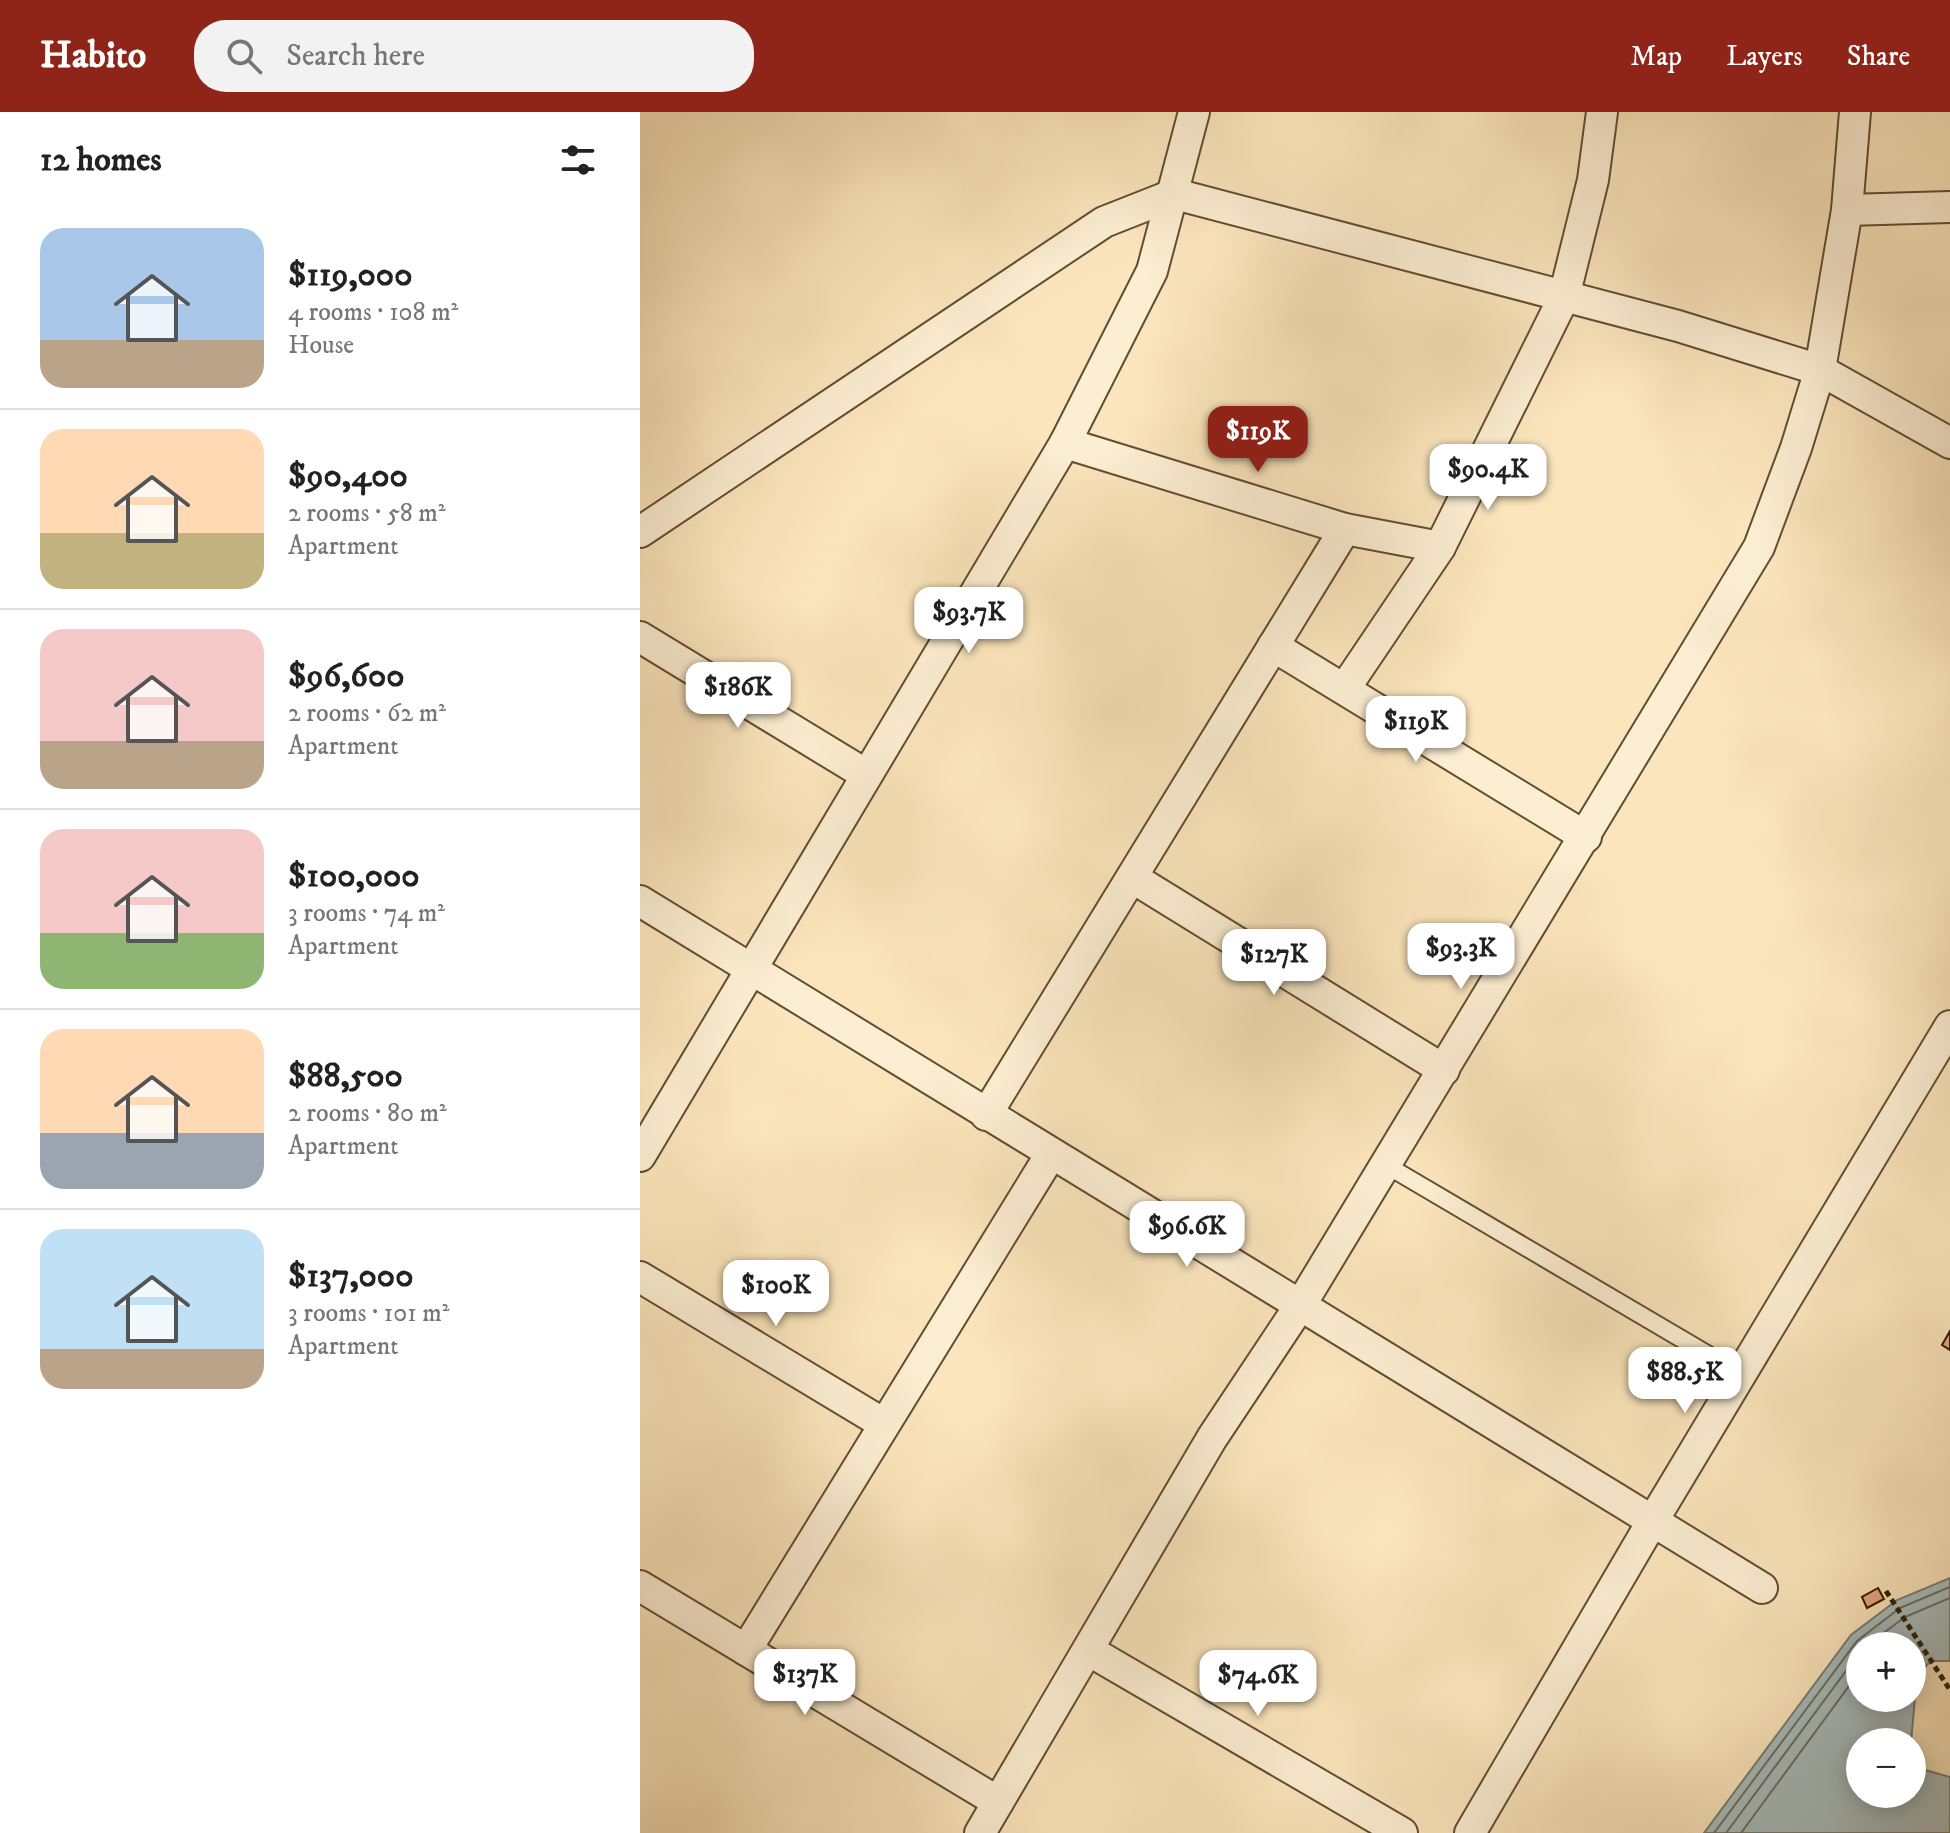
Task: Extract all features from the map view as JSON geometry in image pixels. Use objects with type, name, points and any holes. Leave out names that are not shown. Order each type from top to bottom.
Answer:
[{"type":"street","points":[[640,1156],[1065,443],[1152,271],[1175,194],[1194,112]]},
{"type":"street","points":[[1345,688],[1440,547],[1564,297],[1593,180],[1602,112]]},
{"type":"street","points":[[980,1833],[1212,1438],[1300,1307],[1759,547],[1796,448],[1820,370],[1847,210],[1855,112]]},
{"type":"street","points":[[640,532],[1104,222],[1175,194],[1678,326],[1820,370],[1950,443]]},
{"type":"street","points":[[1847,210],[1950,207]]},
{"type":"street","points":[[1065,443],[1345,529],[1440,547]]},
{"type":"street","points":[[986,1115],[1345,529]]},
{"type":"street","points":[[640,637],[865,774]]},
{"type":"street","points":[[1273,646],[1586,837]]},
{"type":"street","points":[[1133,878],[1444,1070]]},
{"type":"street","points":[[640,901],[749,971],[1762,1588]]},
{"type":"street","points":[[1470,1833],[1652,1522],[1950,1026]]},
{"type":"street","points":[[746,1650],[1051,1154]]},
{"type":"street","points":[[640,1277],[884,1424]]},
{"type":"street","points":[[640,1586],[998,1802]]},
{"type":"street","points":[[1088,1650],[1402,1833]]},
{"type":"lane","points":[[1386,1165],[1741,1374]]},
{"type":"path","points":[[1886,1591],[1948,1689]]},
{"type":"water","points":[[1950,1578],[1950,1661],[1931,1661],[1926,1666],[1926,1632],[1855,1632],[1897,1600]]},
{"type":"water","points":[[1846,1642],[1846,1712],[1914,1712],[1912,1728],[1846,1728],[1846,1808],[1926,1808],[1926,1770],[1950,1777],[1950,1833],[1704,1833]]},
{"type":"building","points":[[1950,1331],[1950,1350],[1942,1345]]},
{"type":"building","points":[[1878,1588],[1884,1599],[1867,1608],[1862,1597]]}]
